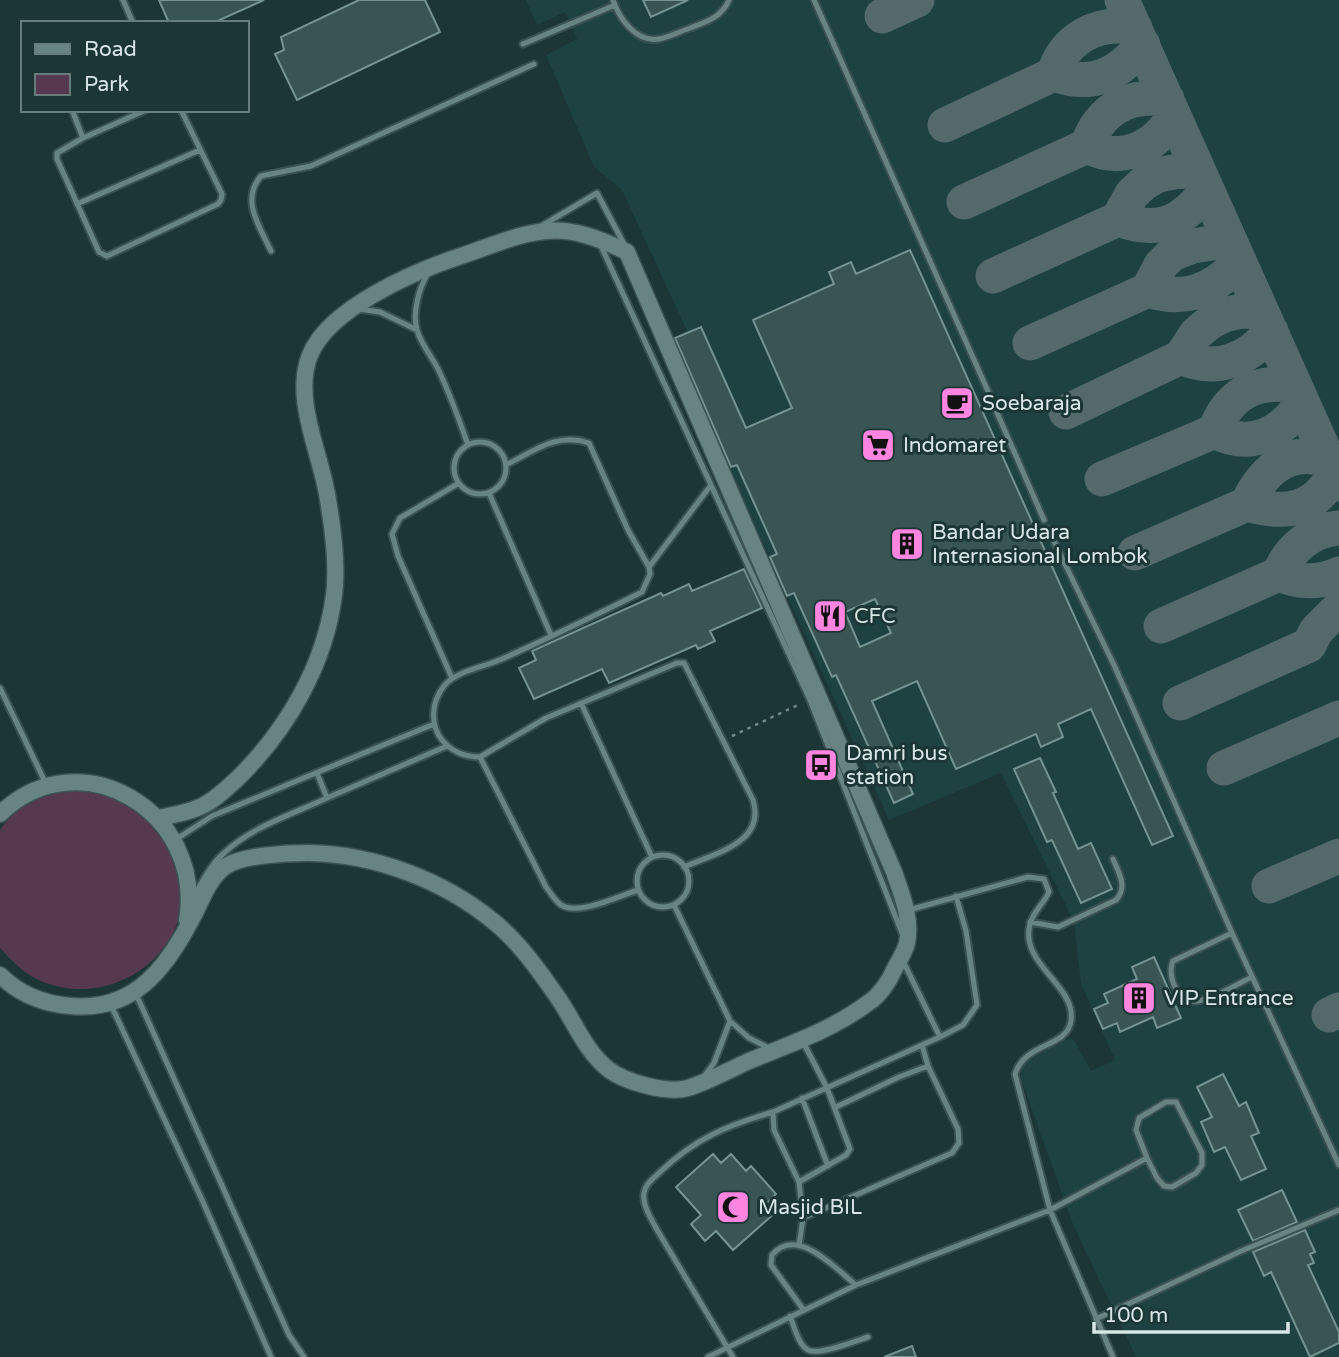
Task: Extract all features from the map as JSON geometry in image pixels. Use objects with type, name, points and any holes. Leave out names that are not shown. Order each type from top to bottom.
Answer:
[{"type":"street","points":[[0,975],[26,995],[53,1004],[81,1007],[109,1003],[135,991],[160,971],[178,945],[211,882],[226,866],[262,856],[311,853],[370,861],[423,878],[462,899],[495,922],[526,955],[558,997],[591,1050],[607,1069],[630,1082],[653,1088],[686,1089],[843,1021],[873,1000],[890,979],[904,950],[907,910],[894,872],[627,252],[597,237],[558,230],[534,230],[433,265],[352,309],[334,322],[318,340],[309,357],[306,401],[328,498],[333,547],[334,593],[325,639],[285,722],[258,758],[226,790],[201,807],[159,818]]},
{"type":"street","points":[[0,814],[24,795],[72,783],[119,791],[140,803],[159,818],[175,840],[186,871],[190,904],[178,945]]},
{"type":"lane","points":[[123,0],[132,21]]},
{"type":"lane","points":[[523,44],[614,2],[621,19],[633,31],[646,38],[658,40],[708,21],[722,12],[729,0]]},
{"type":"lane","points":[[814,0],[991,398]]},
{"type":"lane","points":[[271,251],[251,205],[252,191],[261,176],[311,166],[534,64]]},
{"type":"lane","points":[[73,112],[83,138]]},
{"type":"lane","points":[[142,112],[61,148],[57,153],[57,159],[99,252],[107,256],[218,204],[221,200],[222,194],[182,112]]},
{"type":"lane","points":[[78,204],[200,150]]},
{"type":"lane","points":[[534,230],[597,193],[627,252]]},
{"type":"lane","points":[[597,237],[810,700],[904,950],[940,1037]]},
{"type":"lane","points":[[433,265],[422,283],[416,309],[416,330],[438,369],[468,445]]},
{"type":"lane","points":[[352,309],[380,312],[416,330]]},
{"type":"lane","points":[[995,408],[1044,520]]},
{"type":"lane","points":[[506,465],[553,440],[567,439],[589,443],[650,574],[642,592],[505,658],[453,678],[438,695],[434,706],[433,724],[437,734],[447,746],[468,757],[480,757],[546,718],[682,662],[686,664],[757,812],[754,827],[733,846],[684,867]]},
{"type":"lane","points":[[480,442],[492,445],[502,453],[506,465],[505,477],[499,487],[478,495],[467,491],[459,483],[454,470],[457,456],[468,445],[480,442]]},
{"type":"lane","points":[[453,678],[398,556],[392,534],[400,518],[459,483]]},
{"type":"lane","points":[[649,567],[711,485]]},
{"type":"lane","points":[[489,493],[551,635]]},
{"type":"lane","points":[[1048,529],[1114,666],[1232,933],[1339,1165]]},
{"type":"lane","points":[[0,688],[48,787]]},
{"type":"lane","points":[[581,703],[652,857]]},
{"type":"lane","points":[[175,840],[212,816],[433,724]]},
{"type":"lane","points":[[190,904],[211,868],[225,851],[257,830],[447,746]]},
{"type":"lane","points":[[480,757],[546,887],[561,905],[572,909],[588,907],[638,890]]},
{"type":"lane","points":[[317,773],[327,798]]},
{"type":"lane","points":[[652,857],[671,857],[684,867],[689,878],[688,888],[684,898],[674,905],[653,905],[643,899],[638,890],[637,876],[643,864],[652,857]]},
{"type":"lane","points":[[1030,922],[1058,927],[1116,900],[1122,894],[1123,886],[1113,859]]},
{"type":"lane","points":[[907,910],[1037,877],[1044,879],[1049,892],[1030,922],[1029,932],[1035,958],[1060,988],[1072,1013],[1071,1023],[1067,1032],[1059,1039],[1028,1054],[1018,1063],[1015,1074],[1051,1210],[1113,1357]]},
{"type":"lane","points":[[733,1357],[645,1206],[643,1194],[647,1184],[677,1156],[711,1133],[773,1112],[963,1025],[976,1004],[966,932],[956,896]]},
{"type":"lane","points":[[674,905],[730,1021],[750,1038],[775,1050]]},
{"type":"lane","points":[[1232,933],[1173,961],[1170,968],[1175,986],[1181,996],[1190,1001],[1201,1000],[1252,977]]},
{"type":"lane","points":[[135,991],[289,1335],[304,1357]]},
{"type":"lane","points":[[109,1003],[203,1202],[271,1357]]},
{"type":"lane","points":[[700,1083],[714,1063],[730,1021]]},
{"type":"lane","points":[[799,1182],[846,1155],[850,1149],[828,1088],[802,1039]]},
{"type":"lane","points":[[803,1218],[952,1153],[959,1143],[958,1129],[928,1066],[922,1045]]},
{"type":"lane","points":[[836,1107],[928,1066]]},
{"type":"lane","points":[[802,1098],[828,1166]]},
{"type":"lane","points":[[1166,1102],[1176,1102],[1202,1153],[1202,1165],[1196,1173],[1172,1187],[1164,1186],[1147,1158],[1136,1130],[1139,1118],[1166,1102]]},
{"type":"lane","points":[[773,1112],[774,1130],[799,1182],[803,1218],[799,1246]]},
{"type":"lane","points":[[708,1357],[856,1285],[1051,1210],[1147,1158]]},
{"type":"lane","points":[[1096,1319],[1239,1252],[1339,1210]]},
{"type":"lane","points":[[803,1309],[771,1265],[771,1259],[781,1246],[792,1244],[810,1249],[856,1285]]},
{"type":"lane","points":[[790,1316],[801,1343],[808,1350],[819,1352],[868,1337]]},
{"type":"path","points":[[723,741],[800,704]]},
{"type":"shaded area","points":[[526,0],[1339,0],[1339,1357],[1136,1357],[1074,1227],[1021,1079],[1021,1069],[1026,1061],[1069,1038],[1074,1040],[1091,1071],[1115,1060],[1081,984],[1074,922],[1001,773],[889,820],[671,340],[687,331],[622,190],[594,167],[546,55],[577,39],[571,24],[565,12],[537,25]]},
{"type":"green space","points":[[72,789],[113,794],[154,823],[167,839],[183,882],[181,909],[173,933],[159,954],[140,970],[117,982],[93,988],[67,988],[41,981],[24,971],[0,948],[0,830],[14,814],[32,802]]},
{"type":"building","points":[[159,0],[264,0],[217,21],[168,21]]},
{"type":"building","points":[[359,0],[425,0],[440,32],[297,100],[275,54],[284,50],[281,37]]},
{"type":"building","points":[[643,0],[688,0],[651,17]]},
{"type":"building","name":"Bandar Udara Internasional Lombok","points":[[910,250],[1173,836],[1152,845],[1091,709],[1058,724],[1063,737],[1041,747],[1036,734],[956,769],[917,681],[872,701],[913,794],[894,803],[836,675],[832,677],[794,593],[787,596],[770,557],[777,554],[737,465],[731,467],[675,338],[701,327],[746,428],[792,408],[753,320],[834,284],[829,272],[851,262],[856,274]],"holes":[[[875,599],[891,633],[860,647],[845,612]]]},
{"type":"building","points":[[744,569],[762,608],[710,631],[715,641],[698,649],[696,645],[609,683],[602,669],[534,699],[519,668],[536,660],[532,651],[661,593],[663,596],[689,584],[692,591]]},
{"type":"building","points":[[1040,758],[1078,849],[1091,843],[1112,889],[1081,903],[1052,840],[1047,842],[1014,769]]},
{"type":"building","name":"VIP Entrance","points":[[1154,957],[1181,1018],[1157,1028],[1153,1017],[1120,1032],[1117,1023],[1103,1029],[1094,1009],[1108,1003],[1104,994],[1137,979],[1132,967]]},
{"type":"building","points":[[1223,1074],[1239,1106],[1246,1102],[1259,1133],[1251,1136],[1266,1169],[1241,1180],[1225,1147],[1214,1152],[1201,1122],[1212,1117],[1197,1087]]},
{"type":"building","name":"Masjid BIL","points":[[713,1154],[721,1163],[731,1154],[746,1171],[751,1166],[776,1194],[768,1202],[776,1212],[733,1250],[716,1231],[705,1241],[691,1224],[701,1215],[676,1187]]},
{"type":"building","points":[[1282,1190],[1297,1222],[1253,1241],[1238,1210]]},
{"type":"building","points":[[1305,1230],[1315,1252],[1310,1254],[1314,1263],[1308,1265],[1339,1332],[1339,1343],[1310,1357],[1271,1272],[1264,1276],[1253,1252]]},
{"type":"building","points":[[912,1346],[916,1357],[884,1357]]},
{"type":"taxiway","points":[[882,16],[917,0]]},
{"type":"taxiway","points":[[1122,0],[1339,484]]},
{"type":"taxiway","points":[[945,125],[1054,74],[1066,50],[1085,34],[1109,27],[1135,28]]},
{"type":"taxiway","points":[[1054,74],[1080,80],[1103,76],[1124,64],[1143,45]]},
{"type":"taxiway","points":[[1087,146],[1100,122],[1117,107],[1140,99],[1167,99]]},
{"type":"taxiway","points":[[964,202],[1087,146],[1113,153],[1136,150],[1157,137],[1174,116]]},
{"type":"taxiway","points":[[993,276],[1118,219],[1132,194],[1158,175],[1178,171],[1199,172]]},
{"type":"taxiway","points":[[1118,219],[1146,225],[1168,223],[1188,211],[1207,190]]},
{"type":"taxiway","points":[[1030,343],[1148,290],[1161,265],[1172,254],[1193,246],[1230,243]]},
{"type":"taxiway","points":[[1148,290],[1174,295],[1198,291],[1209,287],[1239,263]]},
{"type":"taxiway","points":[[1066,412],[1181,357],[1196,334],[1210,322],[1241,311],[1262,312]]},
{"type":"taxiway","points":[[1181,357],[1207,364],[1231,361],[1253,350],[1271,331]]},
{"type":"taxiway","points":[[1102,479],[1215,431],[1228,407],[1245,392],[1268,385],[1295,386]]},
{"type":"taxiway","points":[[1215,431],[1241,439],[1265,436],[1285,423],[1302,402]]},
{"type":"taxiway","points":[[1135,553],[1247,504],[1270,471],[1290,459],[1316,457],[1330,462]]},
{"type":"taxiway","points":[[1247,504],[1274,509],[1297,507],[1318,496],[1334,474]]},
{"type":"taxiway","points":[[1161,626],[1279,574],[1302,542],[1319,533],[1339,528]]},
{"type":"taxiway","points":[[1279,574],[1309,581],[1339,574]]},
{"type":"taxiway","points":[[1180,703],[1309,645],[1316,631],[1339,608]]},
{"type":"taxiway","points":[[1224,768],[1339,718]]},
{"type":"taxiway","points":[[1269,886],[1339,856]]},
{"type":"taxiway","points":[[1329,1015],[1339,1010]]},
{"type":"place","name":"Soebaraja","points":[[957,403]]},
{"type":"place","name":"Indomaret","points":[[878,445]]},
{"type":"place","name":"Bandar Udara Internasional Lombok","points":[[907,544]]},
{"type":"place","name":"CFC","points":[[830,616]]},
{"type":"place","name":"Damri bus station","points":[[821,765]]},
{"type":"place","name":"VIP Entrance","points":[[1139,998]]},
{"type":"place","name":"Masjid BIL","points":[[733,1207]]}]
